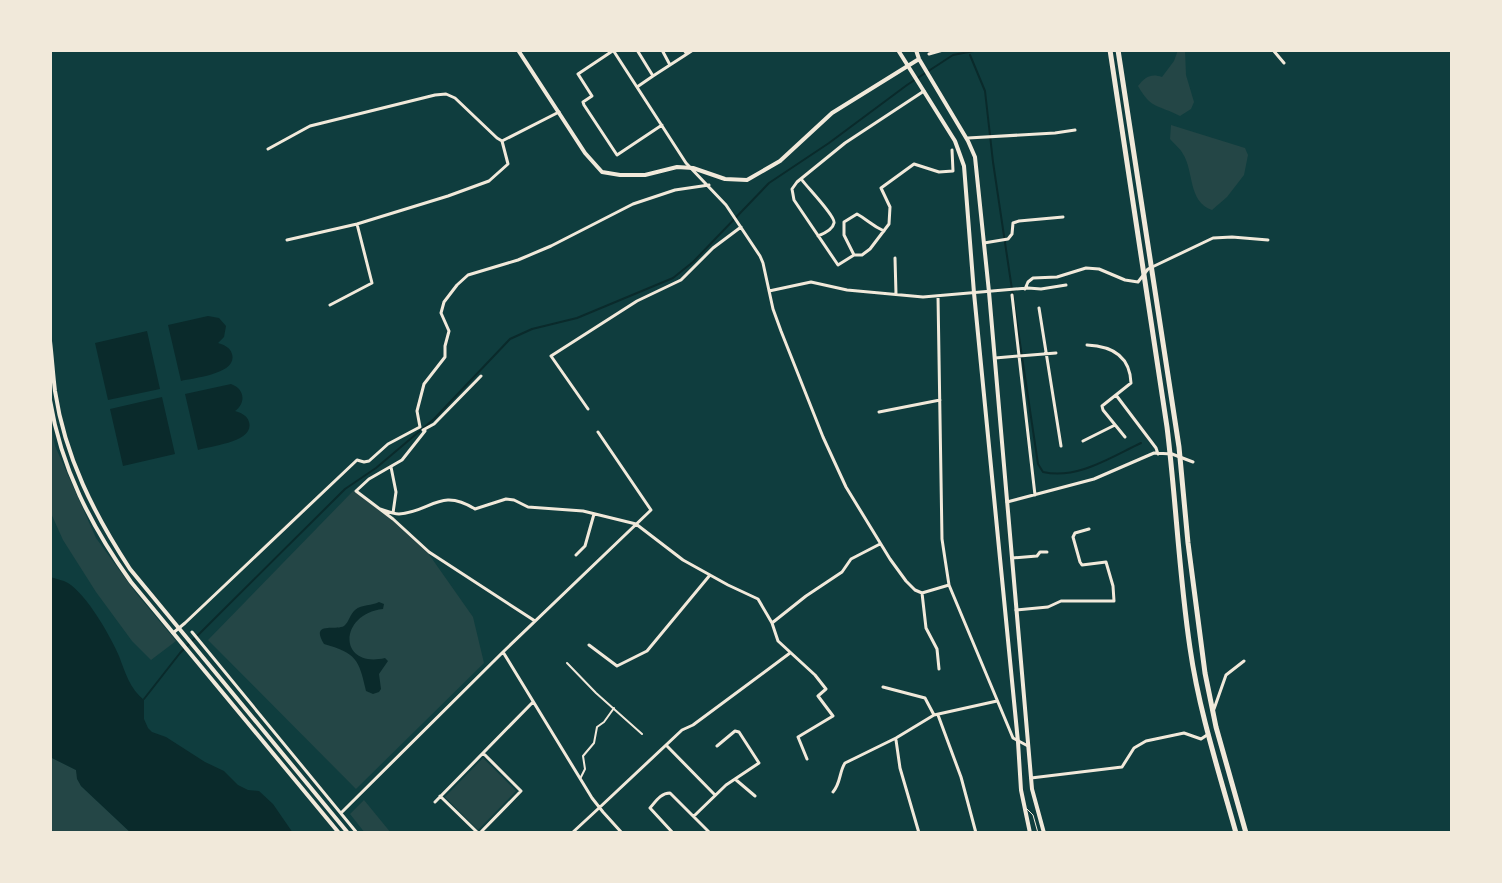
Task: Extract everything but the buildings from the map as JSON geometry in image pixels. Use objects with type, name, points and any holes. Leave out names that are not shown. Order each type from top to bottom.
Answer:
[{"type":"highway","points":[[1110,50],[1173,471],[1190,649],[1210,741],[1236,833]]},
{"type":"highway","points":[[1118,50],[1182,475],[1205,673],[1216,727],[1246,833]]},
{"type":"main road","points":[[518,50],[585,153],[602,172],[645,175],[677,167],[693,168],[725,179],[747,180],[780,161],[832,113],[919,59]]},
{"type":"main road","points":[[898,50],[955,141],[964,166],[1021,790],[1030,833]]},
{"type":"main road","points":[[916,50],[975,157],[1032,789],[1041,833]]},
{"type":"main road","points":[[50,341],[55,391],[64,431],[80,480],[106,532],[130,569],[348,833]]},
{"type":"main road","points":[[50,400],[64,456],[86,511],[106,546],[131,582],[339,833]]},
{"type":"street","points":[[662,125],[617,155],[584,105],[583,102],[592,96],[578,74],[614,50],[637,87],[662,125],[686,163],[733,215],[763,263],[781,331],[823,437],[846,487],[880,544],[915,590],[922,593],[949,585]]},
{"type":"street","points":[[637,50],[653,76]]},
{"type":"street","points":[[662,50],[670,65]]},
{"type":"street","points":[[637,87],[685,52],[693,50]]},
{"type":"street","points":[[919,59],[943,50]]},
{"type":"street","points":[[1273,50],[1284,63]]},
{"type":"street","points":[[924,91],[845,143],[801,179],[792,189],[794,200],[838,265],[870,249],[889,224],[890,207],[881,188],[914,164],[939,172],[953,171],[952,150]]},
{"type":"street","points":[[268,149],[310,126],[446,94],[455,98],[502,141],[508,164],[489,181],[448,196],[357,224],[287,240]]},
{"type":"street","points":[[502,141],[559,112]]},
{"type":"street","points":[[966,138],[1075,130]]},
{"type":"street","points":[[801,179],[834,220],[844,222],[857,214],[869,225],[884,231]]},
{"type":"street","points":[[422,429],[417,411],[424,384],[445,357],[449,331],[441,313],[444,302],[468,275],[551,246],[633,204],[675,190],[709,185]]},
{"type":"street","points":[[984,243],[1006,240],[1012,234],[1013,223],[1063,217]]},
{"type":"street","points":[[818,236],[830,229],[834,220]]},
{"type":"street","points":[[844,222],[844,235],[854,255]]},
{"type":"street","points":[[330,305],[372,283],[357,224]]},
{"type":"street","points":[[588,409],[551,356],[637,301],[681,280],[713,248],[741,227]]},
{"type":"street","points":[[1025,289],[1033,278],[1057,277],[1086,268],[1099,269],[1138,282],[1148,269],[1213,238],[1268,240]]},
{"type":"street","points":[[895,258],[896,294]]},
{"type":"street","points":[[769,291],[811,282],[847,290],[923,297],[1013,292],[1066,285]]},
{"type":"street","points":[[1013,292],[1035,495]]},
{"type":"street","points":[[938,296],[942,539],[949,585],[1013,738],[1028,746]]},
{"type":"street","points":[[1039,308],[1061,446]]},
{"type":"street","points":[[1087,345],[1113,350],[1127,364],[1131,383],[1102,406],[1125,437]]},
{"type":"street","points":[[995,358],[1056,353]]},
{"type":"street","points":[[481,376],[422,429],[402,460],[369,479],[356,491],[429,552],[535,621]]},
{"type":"street","points":[[1116,395],[1158,454]]},
{"type":"street","points":[[879,412],[940,400]]},
{"type":"street","points":[[1083,441],[1115,425]]},
{"type":"street","points":[[173,633],[357,460],[369,461],[388,444],[422,429]]},
{"type":"street","points":[[341,813],[651,510],[598,432]]},
{"type":"street","points":[[1007,502],[1094,479],[1154,453],[1172,454],[1193,462]]},
{"type":"street","points":[[391,467],[396,492],[393,513]]},
{"type":"street","points":[[380,509],[398,514],[448,500],[463,501],[475,509],[506,499],[528,507],[594,514],[636,524],[683,560],[758,599],[778,641],[826,689],[818,696],[833,716],[798,737],[807,759]]},
{"type":"street","points":[[576,555],[585,546],[594,514]]},
{"type":"street","points":[[1016,610],[1048,607],[1061,601],[1114,601],[1106,562],[1082,565],[1080,562],[1073,537],[1075,533],[1089,529]]},
{"type":"street","points":[[772,623],[842,572],[851,559],[880,544]]},
{"type":"street","points":[[1012,558],[1047,552]]},
{"type":"street","points":[[589,645],[617,666],[647,651],[710,575]]},
{"type":"street","points":[[922,593],[926,628],[937,649],[939,669]]},
{"type":"street","points":[[192,632],[357,833]]},
{"type":"street","points":[[503,652],[599,808],[622,833]]},
{"type":"street","points":[[572,833],[682,730],[790,653]]},
{"type":"street","points":[[1031,778],[1122,767],[1134,748],[1146,741],[1184,733],[1201,739],[1206,737],[1226,675],[1244,661]]},
{"type":"street","points":[[567,663],[642,734]]},
{"type":"street","points":[[883,687],[925,698],[936,714],[961,777],[976,833]]},
{"type":"street","points":[[833,792],[838,787],[845,763],[936,714],[997,701]]},
{"type":"street","points":[[435,802],[534,702]]},
{"type":"street","points":[[580,778],[585,769],[583,756],[594,743],[597,727],[614,708]]},
{"type":"street","points":[[694,816],[715,795],[759,763],[739,732],[735,731],[717,746]]},
{"type":"street","points":[[896,738],[900,768],[919,833]]},
{"type":"street","points":[[666,745],[715,795]]},
{"type":"street","points":[[440,796],[479,833],[521,791],[483,753]]},
{"type":"street","points":[[735,779],[755,796]]},
{"type":"street","points":[[673,833],[650,808],[663,794],[670,793],[710,833]]},
{"type":"street","points":[[484,828],[489,833]]},
{"type":"lane","points":[[1024,806],[1033,815],[1041,833]]},
{"type":"shaded area","points":[[1178,50],[1185,50],[1186,75],[1194,102],[1191,109],[1180,116],[1151,103],[1138,86],[1148,77],[1162,77]]},
{"type":"shaded area","points":[[1171,125],[1245,148],[1248,155],[1244,175],[1212,210],[1204,206],[1195,193],[1186,161],[1170,139]]},
{"type":"shaded area","points":[[208,316],[219,318],[226,326],[224,337],[218,343],[230,350],[232,361],[222,371],[181,381],[168,325]]},
{"type":"shaded area","points":[[147,331],[160,389],[108,400],[95,343]]},
{"type":"shaded area","points":[[231,384],[239,389],[242,396],[241,404],[235,411],[247,418],[249,429],[239,439],[198,450],[185,394]]},
{"type":"shaded area","points":[[162,397],[175,454],[123,466],[110,409]]},
{"type":"shaded area","points":[[50,421],[55,446],[96,538],[176,641],[151,660],[132,641],[96,592],[63,540],[50,511]]},
{"type":"shaded area","points":[[354,490],[428,553],[473,617],[484,663],[356,789],[208,640]]},
{"type":"shaded area","points":[[50,577],[66,582],[75,589],[97,616],[132,685],[144,700],[144,719],[148,728],[224,771],[238,785],[259,791],[273,804],[293,833],[131,833],[81,786],[76,770],[50,757]]},
{"type":"shaded area","points":[[379,602],[384,604],[383,609],[358,620],[351,630],[350,640],[352,649],[359,656],[385,658],[388,661],[379,674],[381,689],[373,694],[366,691],[358,664],[350,654],[324,644],[320,632],[325,628],[344,626],[358,608]]},
{"type":"shaded area","points":[[50,757],[76,770],[81,786],[131,833],[50,833]]},
{"type":"shaded area","points":[[483,758],[516,791],[478,830],[445,797]]},
{"type":"shaded area","points":[[364,800],[391,833],[365,833],[350,814]]},
{"type":"waterway","points":[[144,699],[180,653],[345,489],[376,468],[434,419],[510,339],[532,329],[577,318],[673,278],[693,262],[769,183],[953,55],[979,50]]},
{"type":"waterway","points":[[992,50],[1015,50]]},
{"type":"waterway","points":[[970,55],[985,91],[1038,464],[1043,472],[1068,473],[1094,466],[1141,443]]}]
